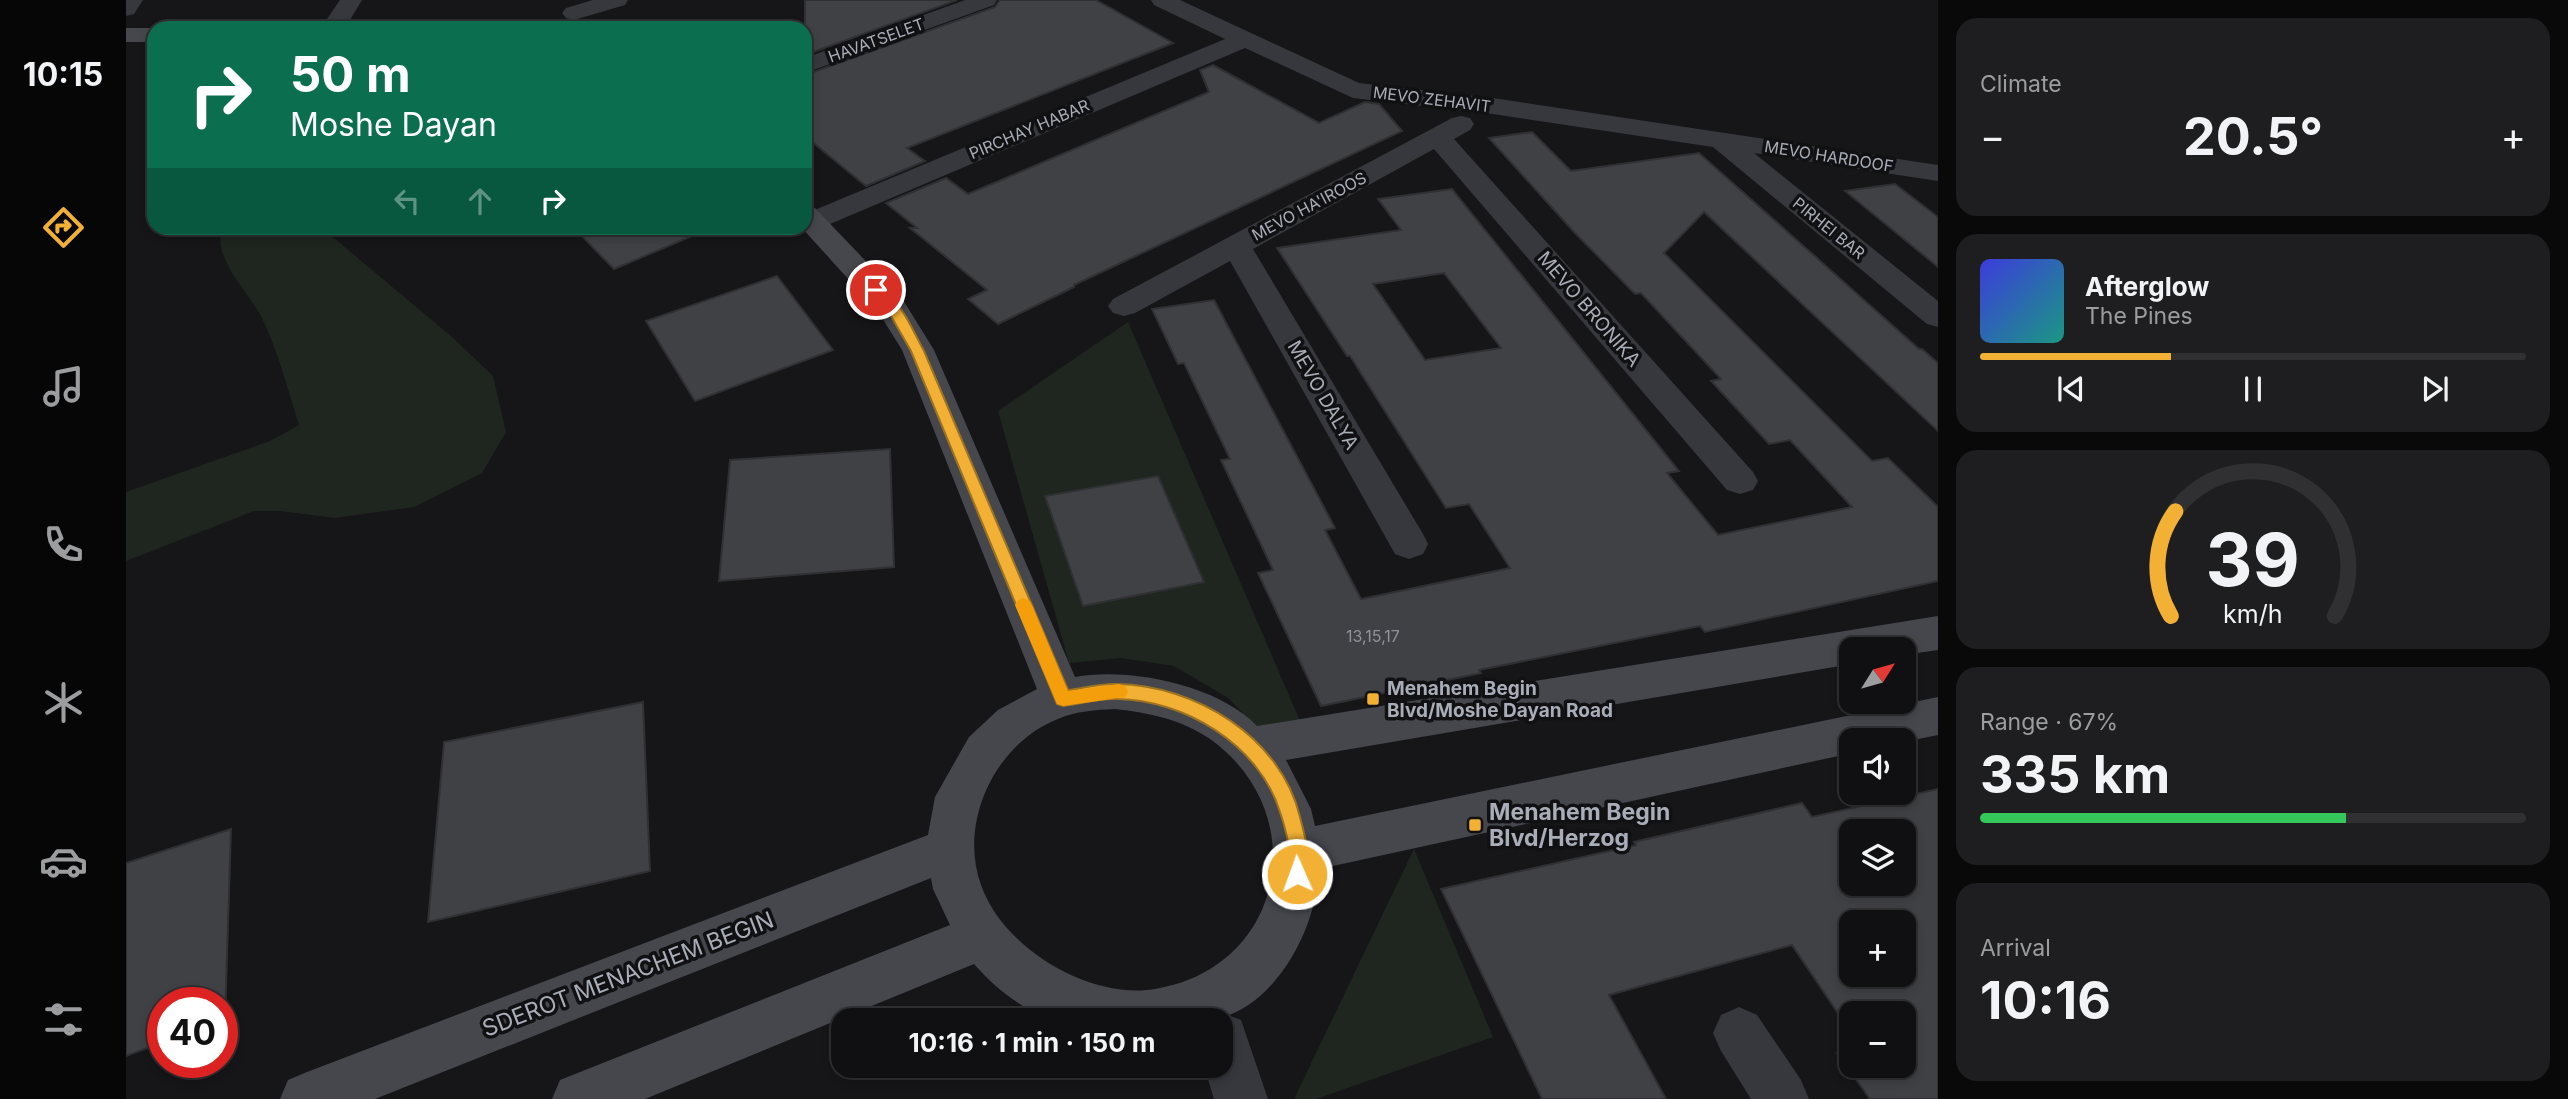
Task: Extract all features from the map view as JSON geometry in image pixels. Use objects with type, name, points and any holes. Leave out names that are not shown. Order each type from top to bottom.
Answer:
[{"type":"street","points":[[126,9],[132,0]]},
{"type":"street","points":[[338,21],[351,0]]},
{"type":"street","points":[[574,13],[617,0]]},
{"type":"street","name":"HAVATSELET","points":[[812,63],[986,0]]},
{"type":"street","name":"MEVO ZEHAVIT","points":[[1162,0],[1353,90],[1493,106],[1719,139]]},
{"type":"street","points":[[126,35],[147,35]]},
{"type":"street","name":"PIRCHAY HABAR","points":[[812,216],[1245,39]]},
{"type":"street","name":"MEVO HA'IROOS","points":[[1124,306],[1493,106]]},
{"type":"street","name":"MEVO BRONIKA","points":[[1438,137],[1740,481]]},
{"type":"street","name":"MEVO HARDOOF","points":[[1719,139],[1938,173]]},
{"type":"street","name":"PIRHEI BAR","points":[[1719,139],[1938,317]]},
{"type":"street","points":[[812,220],[892,307],[918,351],[1063,699]]},
{"type":"street","name":"MEVO DALYA","points":[[1236,245],[1409,544]]},
{"type":"street","points":[[1248,747],[1938,634]]},
{"type":"street","points":[[1079,1008],[1024,981],[980,937],[958,895],[950,849],[955,806],[971,767],[998,734],[1033,710],[1063,699],[1115,691],[1159,696],[1200,711],[1237,736],[1268,769],[1288,808],[1299,852],[1295,896],[1279,938],[1224,1008]]},
{"type":"street","points":[[1299,852],[1938,716]]},
{"type":"street","name":"SDEROT MENACHEM BEGIN","points":[[307,1099],[950,849]]},
{"type":"street","points":[[579,1099],[980,937]]},
{"type":"street","points":[[1739,1032],[1782,1099]]},
{"type":"street","points":[[1233,1075],[1241,1099]]},
{"type":"shaded area","points":[[221,235],[330,235],[452,337],[493,376],[506,432],[482,473],[414,507],[335,518],[280,511],[254,511],[126,561],[126,492],[270,441],[299,425],[268,331],[233,275],[220,240]]},
{"type":"shaded area","points":[[1128,322],[1304,730],[1267,738],[1228,698],[1174,666],[1121,658],[1069,663],[998,411]]},
{"type":"shaded area","points":[[1414,849],[1493,1037],[1316,1099],[1294,1099]]},
{"type":"building","points":[[805,0],[957,0],[812,52],[812,21],[805,21]]},
{"type":"building","points":[[1000,0],[1096,0],[1173,43],[907,148],[925,161],[866,186],[812,142],[812,72],[995,7]]},
{"type":"building","points":[[1213,65],[1319,123],[1365,102],[1379,104],[1402,131],[1074,285],[998,324],[968,299],[987,290],[910,228],[917,228],[886,203],[946,178],[968,194],[1209,92],[1200,70]]},
{"type":"building","points":[[1532,132],[1571,171],[1699,153],[1938,363],[1938,431],[1704,212],[1664,253],[1872,461],[1888,458],[1938,507],[1938,581],[1705,632],[1700,626],[1479,670],[1481,673],[1321,706],[1258,573],[1273,570],[1221,460],[1230,459],[1184,363],[1178,364],[1152,309],[1214,300],[1335,528],[1325,530],[1361,599],[1510,568],[1469,504],[1446,508],[1350,356],[1347,356],[1277,248],[1401,230],[1378,199],[1452,189],[1679,471],[1667,473],[1718,535],[1852,507],[1790,440],[1769,444],[1711,381],[1721,379],[1641,293],[1635,294],[1574,232],[1489,138]],"holes":[[[1444,273],[1501,348],[1425,360],[1373,284]]]},
{"type":"building","points":[[1895,184],[1938,217],[1938,267],[1845,191]]},
{"type":"building","points":[[581,235],[694,235],[614,269]]},
{"type":"building","points":[[777,276],[833,350],[695,401],[646,321]]},
{"type":"building","points":[[890,449],[894,567],[719,581],[730,460]]},
{"type":"building","points":[[1158,476],[1204,582],[1083,606],[1045,496]]},
{"type":"building","points":[[643,702],[650,871],[428,922],[444,742]]},
{"type":"building","points":[[1938,789],[1938,1099],[1870,1099],[1855,1078],[1916,1078],[1916,1001],[1839,1001],[1839,1015],[1792,945],[1609,995],[1666,1099],[1542,1099],[1441,889],[1636,845],[1634,842],[1802,803],[1812,817],[1866,805],[1916,805],[1916,794]]},
{"type":"building","points":[[231,829],[226,987],[147,987],[147,1048],[126,1056],[126,863]]},
{"type":"slow traffic","points":[[1023,605],[1063,699],[1073,695],[1119,692]]},
{"type":"place","name":"Menahem Begin Blvd/Moshe Dayan Road","points":[[1373,699]]},
{"type":"place","name":"Menahem Begin Blvd/Herzog","points":[[1475,825]]},
{"type":"route","points":[[876,290],[892,307],[918,351],[1063,699],[1073,695],[1115,691],[1159,696],[1200,711],[1237,736],[1268,769],[1288,808],[1299,852],[1297,874]]}]
